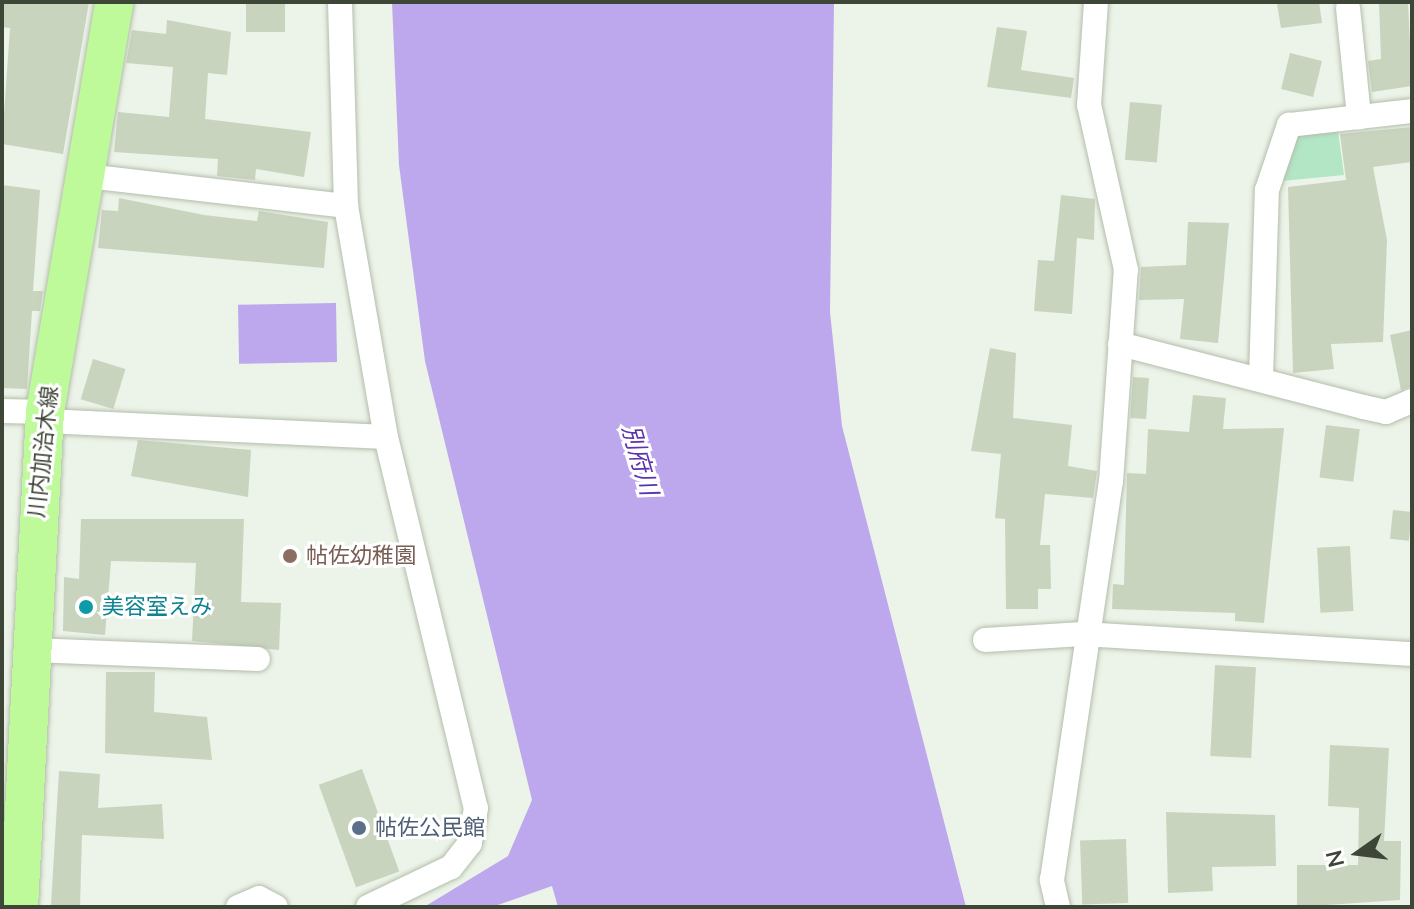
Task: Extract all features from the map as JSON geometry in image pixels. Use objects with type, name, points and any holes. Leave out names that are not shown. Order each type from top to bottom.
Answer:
[{"type":"main road","name":"川内加治木線","points":[[19,907],[12,814],[32,650],[45,416],[114,2]]},
{"type":"street","points":[[340,2],[346,206],[386,437],[476,808],[470,843],[451,867],[368,907]]},
{"type":"street","points":[[1058,907],[1052,880],[1083,634],[1111,482],[1126,270],[1089,105],[1096,2]]},
{"type":"street","points":[[1348,8],[1359,117]]},
{"type":"street","points":[[1261,378],[1267,190],[1289,125],[1412,111]]},
{"type":"street","points":[[87,176],[346,206]]},
{"type":"street","points":[[1120,344],[1386,412],[1412,401]]},
{"type":"street","points":[[2,411],[386,437]]},
{"type":"street","points":[[985,640],[1083,634],[1412,654]]},
{"type":"street","points":[[32,650],[258,659]]},
{"type":"street","points":[[238,907],[259,898],[276,907]]},
{"type":"green space","points":[[1337,124],[1344,175],[1282,181],[1293,131]]},
{"type":"water","name":"別府川","points":[[392,2],[834,2],[830,312],[842,426],[966,907],[558,907],[552,886],[492,907],[424,907],[508,856],[532,800],[425,361],[399,165]]},
{"type":"water","points":[[336,303],[337,362],[239,364],[238,305]]},
{"type":"building","points":[[2,2],[89,2],[63,154],[2,144],[10,28],[2,27]]},
{"type":"building","points":[[246,2],[285,2],[285,32],[246,32]]},
{"type":"building","points":[[1319,2],[1322,23],[1281,28],[1277,4]]},
{"type":"building","points":[[1379,2],[1408,2],[1412,86],[1372,92],[1368,61],[1381,59]]},
{"type":"building","points":[[167,20],[231,32],[227,75],[208,73],[205,119],[311,132],[304,177],[256,169],[255,180],[217,176],[218,159],[114,152],[118,112],[169,117],[173,67],[126,63],[132,30],[166,34]]},
{"type":"building","points":[[997,27],[1027,31],[1021,70],[1074,78],[1071,98],[987,87]]},
{"type":"building","points":[[1290,53],[1322,61],[1313,97],[1281,89]]},
{"type":"building","points":[[1130,102],[1162,105],[1157,163],[1125,160]]},
{"type":"building","points":[[1412,127],[1412,162],[1373,167],[1387,240],[1383,342],[1331,344],[1334,369],[1293,373],[1288,187],[1346,180],[1340,134]]},
{"type":"building","points":[[2,185],[40,190],[33,291],[43,291],[40,311],[32,311],[27,389],[2,388]]},
{"type":"building","points":[[1061,195],[1095,199],[1094,240],[1077,238],[1072,314],[1034,311],[1038,260],[1054,261]]},
{"type":"building","points":[[119,198],[204,215],[257,221],[259,211],[328,222],[324,268],[98,248],[102,210],[118,211]]},
{"type":"building","points":[[1188,222],[1229,223],[1218,343],[1180,339],[1184,299],[1139,300],[1141,267],[1186,265]]},
{"type":"building","points":[[1412,330],[1412,386],[1401,390],[1390,335]]},
{"type":"building","points":[[990,348],[1016,353],[1013,418],[1072,425],[1068,466],[1097,471],[1093,498],[1045,494],[1040,545],[1050,545],[1051,589],[1038,589],[1038,609],[1006,609],[1005,519],[995,518],[1001,454],[971,451]]},
{"type":"building","points":[[93,359],[126,369],[113,409],[81,399]]},
{"type":"building","points":[[1133,377],[1149,378],[1146,419],[1130,418]]},
{"type":"building","points":[[1193,395],[1226,398],[1223,429],[1284,428],[1264,623],[1235,621],[1235,613],[1112,609],[1113,584],[1124,585],[1127,473],[1146,474],[1148,429],[1189,432]]},
{"type":"building","points":[[1326,425],[1360,429],[1353,482],[1320,478]]},
{"type":"building","points":[[138,440],[251,450],[248,497],[131,476]]},
{"type":"building","points":[[1393,510],[1412,512],[1409,541],[1390,539]]},
{"type":"building","points":[[81,519],[244,519],[241,602],[281,603],[279,650],[192,641],[196,563],[111,561],[105,635],[63,631],[64,577],[79,579]]},
{"type":"building","points":[[1350,546],[1353,611],[1320,613],[1317,548]]},
{"type":"building","points":[[1215,665],[1256,667],[1251,758],[1210,756]]},
{"type":"building","points":[[106,672],[155,672],[154,712],[207,717],[212,760],[105,753]]},
{"type":"building","points":[[1330,745],[1389,748],[1384,841],[1401,841],[1400,900],[1297,907],[1297,865],[1358,865],[1359,808],[1328,806]]},
{"type":"building","name":"帖佐公民館","points":[[362,769],[399,871],[356,887],[319,785]]},
{"type":"building","points":[[59,771],[100,774],[98,808],[162,804],[164,839],[82,835],[80,906],[51,905]]},
{"type":"building","points":[[1166,812],[1275,815],[1276,866],[1212,867],[1213,891],[1168,893]]},
{"type":"building","points":[[1126,839],[1128,903],[1082,905],[1080,841]]},
{"type":"place","name":"帖佐幼稚園","points":[[290,556]]},
{"type":"place","name":"美容室えみ","points":[[86,607]]},
{"type":"place","name":"帖佐公民館","points":[[359,828]]}]
